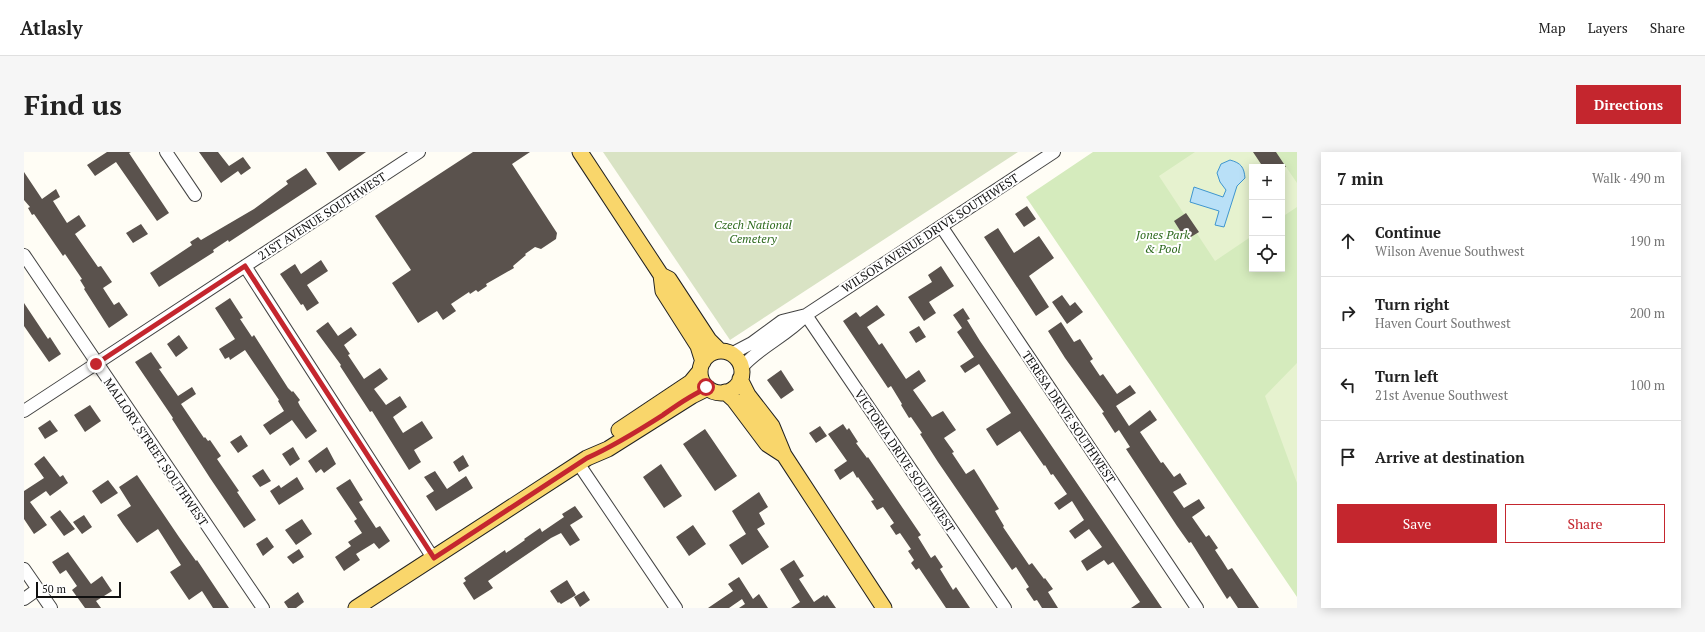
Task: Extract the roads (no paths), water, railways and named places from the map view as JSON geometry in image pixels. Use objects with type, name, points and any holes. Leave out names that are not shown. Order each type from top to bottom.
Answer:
[{"type":"main road","points":[[580,152],[661,275],[663,291],[698,346],[703,382],[708,388],[717,392],[725,392],[733,388],[741,374]]},
{"type":"main road","points":[[661,275],[669,279],[709,340],[736,357],[748,395],[772,426],[784,455],[884,608]]},
{"type":"main road","points":[[582,461],[596,446],[691,382],[708,355],[726,352]]},
{"type":"main road","points":[[356,608],[582,461],[615,445],[692,396],[708,388]]},
{"type":"main road","points":[[725,392],[734,400],[767,444],[784,455]]},
{"type":"street","points":[[166,152],[195,195]]},
{"type":"street","name":"21ST AVENUE SOUTHWEST","points":[[24,411],[419,152]]},
{"type":"street","name":"WILSON AVENUE DRIVE SOUTHWEST","points":[[741,374],[749,359],[796,326],[806,315],[1054,152]]},
{"type":"street","name":"TERESA DRIVE SOUTHWEST","points":[[941,226],[1197,608]]},
{"type":"street","name":"MALLORY STREET SOUTHWEST","points":[[24,255],[96,364],[263,608]]},
{"type":"street","points":[[245,266],[434,558]]},
{"type":"street","name":"WILSON AVENUE DRIVE SOUTHWEST","points":[[726,352],[752,343],[782,321],[806,315]]},
{"type":"street","name":"VICTORIA DRIVE SOUTHWEST","points":[[806,315],[1004,608]]},
{"type":"street","points":[[582,461],[676,608]]},
{"type":"street","points":[[24,569],[51,608]]},
{"type":"street","points":[[24,599],[38,590]]},
{"type":"water","points":[[1230,160],[1241,166],[1244,171],[1245,178],[1237,186],[1224,227],[1215,225],[1219,211],[1190,202],[1194,187],[1223,197],[1226,190],[1220,182],[1217,173],[1221,164]]},
{"type":"park label","name":"Czech National Cemetery","points":[[753,231]]},
{"type":"park label","name":"Jones Park & Pool","points":[[1163,241]]}]
